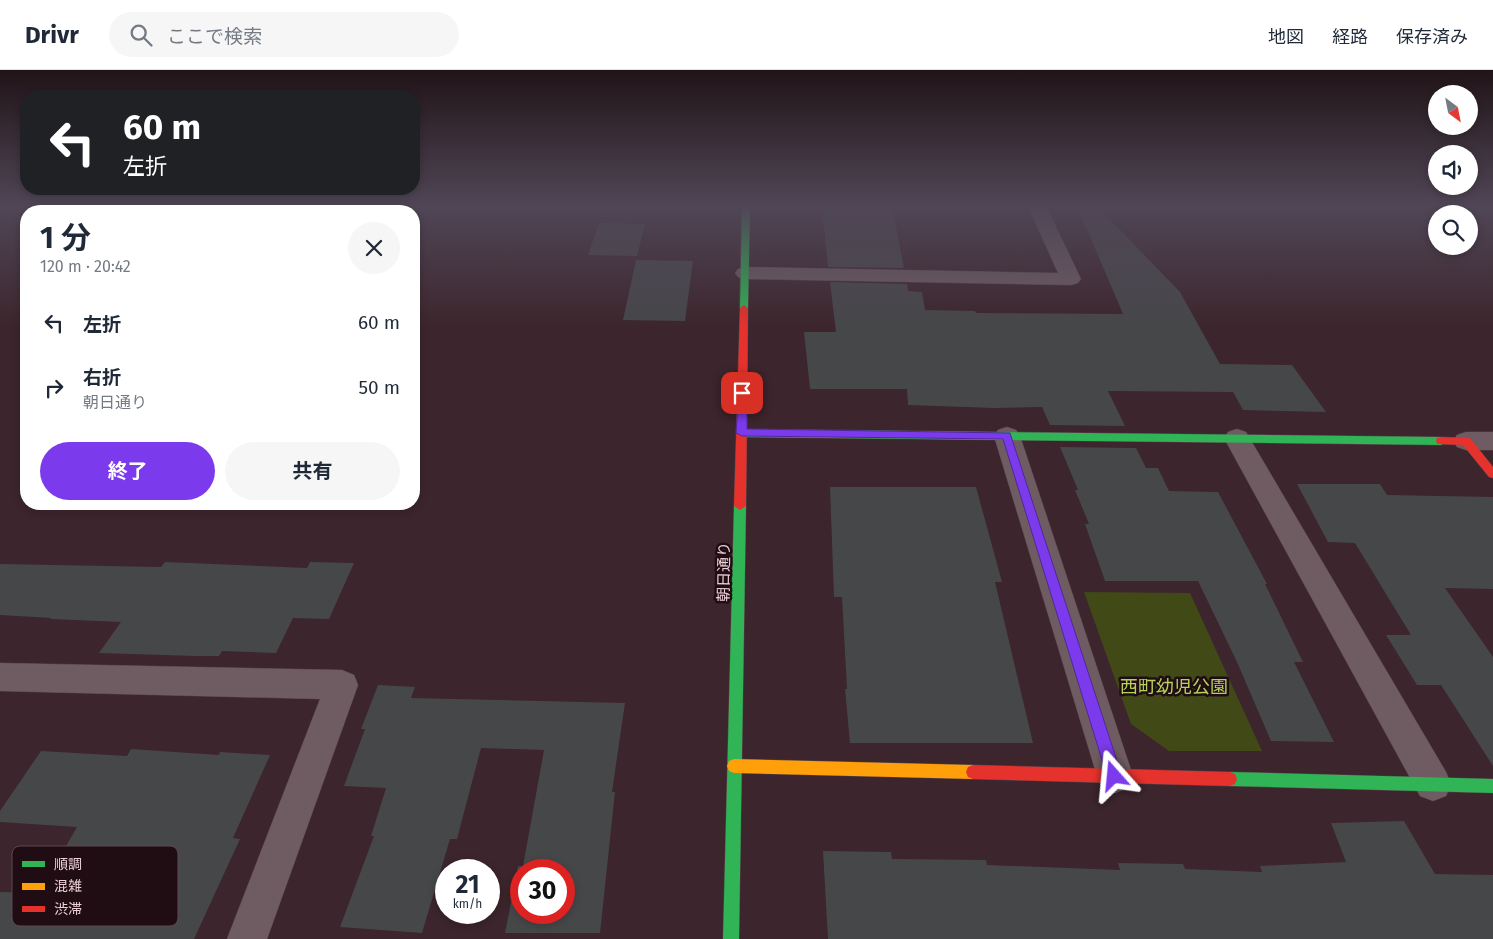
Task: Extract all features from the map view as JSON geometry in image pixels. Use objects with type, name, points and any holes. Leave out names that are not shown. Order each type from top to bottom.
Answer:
[{"type":"street","name":"朝日通り","points":[[731,939],[745,247]]},
{"type":"street","points":[[745,273],[1071,279],[1056,247]]},
{"type":"street","points":[[742,433],[1493,441]]},
{"type":"street","points":[[1007,436],[1114,776]]},
{"type":"street","points":[[1237,438],[1432,784]]},
{"type":"street","points":[[1466,441],[1493,474]]},
{"type":"street","points":[[0,677],[342,685],[247,939]]},
{"type":"street","points":[[734,766],[1493,786]]},
{"type":"green space","name":"西町幼児公園","points":[[1084,592],[1190,593],[1262,751],[1169,751],[1131,724]]},
{"type":"building","points":[[591,247],[639,247],[637,256],[588,255]]},
{"type":"building","points":[[826,247],[900,247],[904,268],[828,267]]},
{"type":"building","points":[[1094,247],[1136,247],[1180,292],[1220,364],[1292,365],[1326,412],[1243,410],[1233,392],[1108,391],[1125,426],[1050,425],[1042,407],[994,408],[908,405],[907,389],[810,389],[804,332],[836,332],[830,282],[907,284],[908,291],[922,292],[925,310],[975,311],[976,313],[1123,314]]},
{"type":"building","points":[[636,260],[693,261],[685,321],[623,320]]},
{"type":"building","points":[[1060,447],[1136,448],[1146,468],[1158,468],[1169,491],[1218,492],[1267,584],[1265,584],[1303,662],[1294,662],[1334,742],[1271,741],[1237,662],[1198,581],[1105,581],[1085,524],[1089,524],[1075,490],[1078,490]]},
{"type":"building","points":[[1297,484],[1380,484],[1387,495],[1493,497],[1493,589],[1445,588],[1493,657],[1493,766],[1441,685],[1417,685],[1386,635],[1411,635],[1355,543],[1328,542]]},
{"type":"building","points":[[830,487],[976,487],[1002,582],[995,582],[1033,743],[850,743],[845,689],[847,689],[842,597],[834,597]]},
{"type":"building","points":[[165,562],[307,568],[310,562],[354,563],[329,619],[293,618],[276,653],[222,651],[219,656],[195,656],[99,653],[121,622],[0,615],[0,564],[161,567]]},
{"type":"building","points":[[378,685],[415,687],[411,698],[625,703],[612,792],[615,792],[600,933],[505,933],[510,907],[510,924],[575,924],[575,859],[524,859],[544,750],[481,748],[457,839],[450,839],[444,859],[435,859],[435,889],[422,933],[340,927],[374,836],[371,836],[386,788],[344,786],[365,729],[361,729]]},
{"type":"building","points":[[131,749],[219,755],[220,752],[270,755],[233,838],[240,839],[194,939],[0,939],[0,892],[12,892],[12,926],[178,926],[178,846],[66,846],[77,827],[0,822],[0,811],[41,751],[127,756]]},
{"type":"building","points":[[1404,821],[1435,874],[1493,875],[1493,939],[828,939],[823,851],[891,852],[892,859],[986,860],[987,865],[1120,870],[1118,863],[1183,864],[1185,869],[1262,872],[1260,866],[1346,862],[1331,823]]},
{"type":"traffic: fast","points":[[744,308],[745,247]]},
{"type":"traffic: fast","points":[[742,433],[1441,441]]},
{"type":"traffic: fast","points":[[731,939],[740,506]]},
{"type":"traffic: fast","points":[[1230,779],[1493,786]]},
{"type":"traffic: slow","points":[[734,766],[973,772]]},
{"type":"traffic: jam","points":[[740,506],[744,308]]},
{"type":"traffic: jam","points":[[1441,441],[1466,441],[1493,474]]},
{"type":"traffic: jam","points":[[973,772],[1230,779]]},
{"type":"route","points":[[742,393],[742,433],[1007,436],[1114,776]]}]
